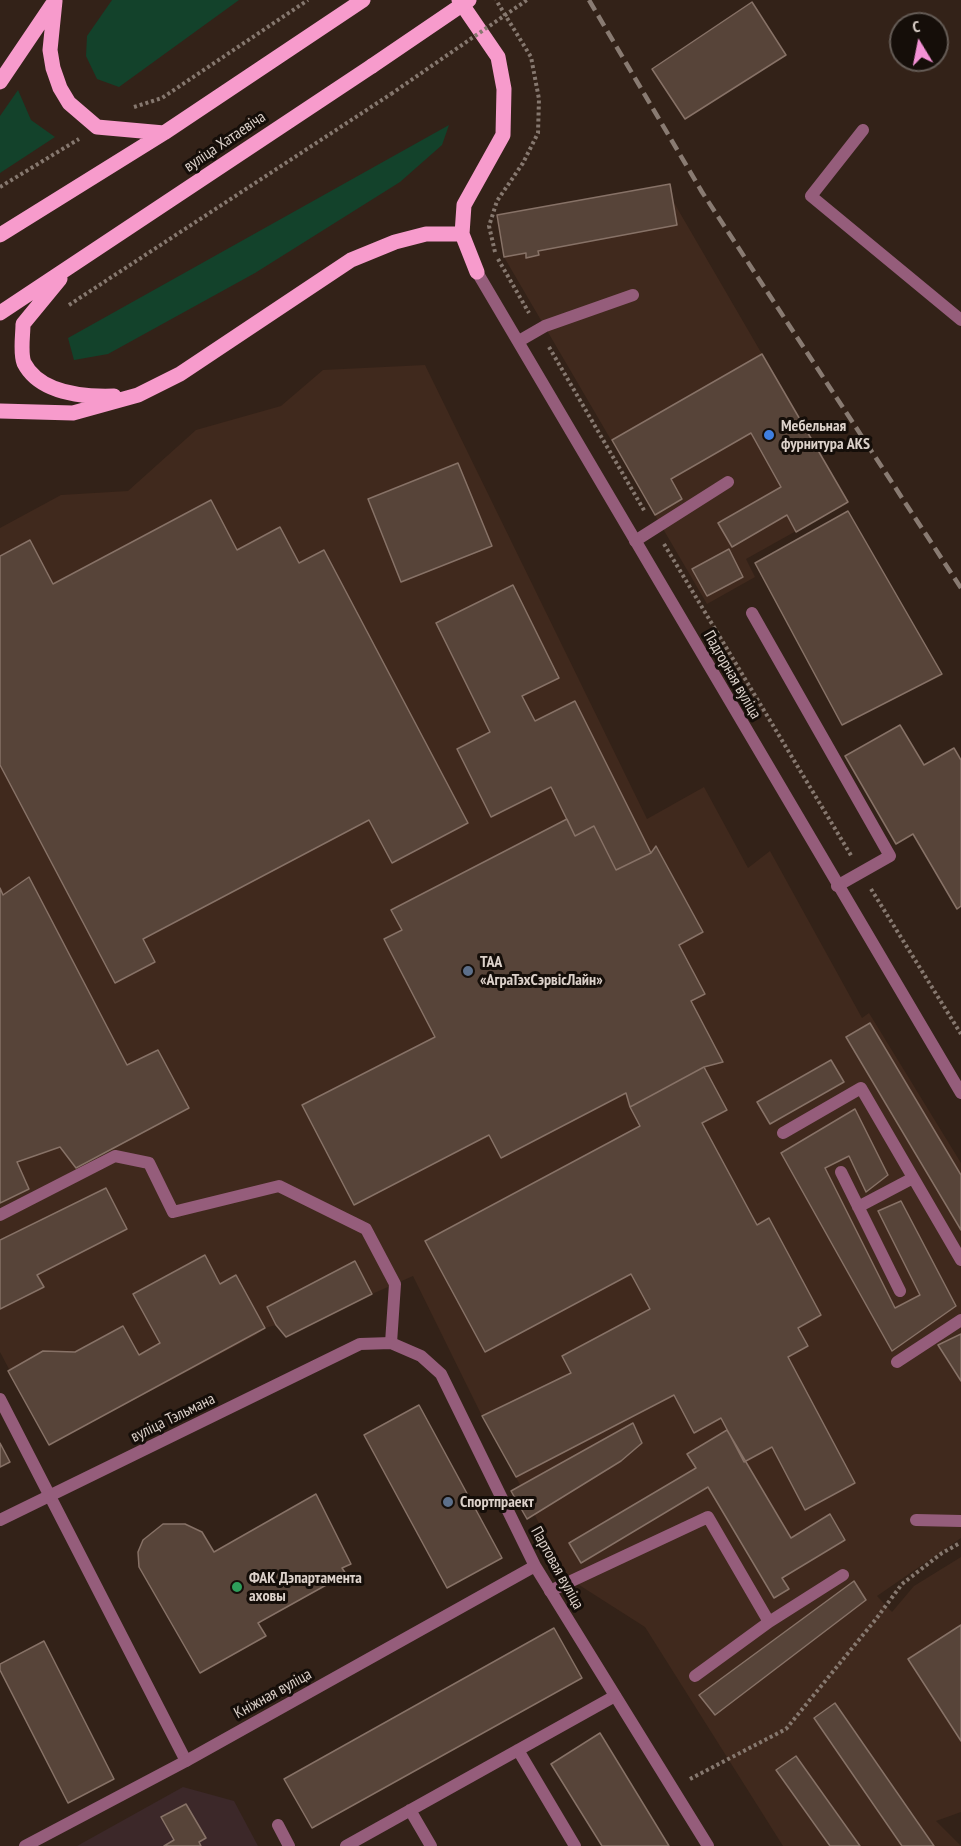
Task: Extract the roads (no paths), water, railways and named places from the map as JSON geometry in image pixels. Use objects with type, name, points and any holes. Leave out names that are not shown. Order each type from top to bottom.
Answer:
[{"type":"main road","points":[[0,235],[164,133],[363,0]]},
{"type":"main road","points":[[459,0],[498,57],[504,88],[503,135],[464,205],[462,234],[477,272]]},
{"type":"main road","name":"вуліца Хатаевіча","points":[[0,313],[469,0]]},
{"type":"main road","points":[[55,1],[50,50],[60,88],[69,103],[98,127],[164,133]]},
{"type":"main road","points":[[0,82],[55,1]]},
{"type":"main road","points":[[1,413],[73,413],[138,395],[180,374],[351,260],[395,242],[426,234],[462,234]]},
{"type":"main road","points":[[69,268],[23,324],[23,361],[34,376],[61,392],[96,396],[138,395]]},
{"type":"street","points":[[863,130],[811,196],[961,320]]},
{"type":"street","name":"Падгорная вуліца","points":[[477,272],[961,1094]]},
{"type":"street","points":[[519,342],[545,326],[633,295]]},
{"type":"street","points":[[634,542],[654,527],[728,482]]},
{"type":"street","points":[[752,614],[890,856],[837,886]]},
{"type":"street","points":[[783,1132],[861,1088],[961,1260]]},
{"type":"street","points":[[0,1215],[115,1156],[149,1163],[173,1212],[279,1186],[366,1229],[395,1284],[391,1343]]},
{"type":"street","points":[[841,1172],[900,1291]]},
{"type":"street","points":[[858,1207],[913,1178]]},
{"type":"street","points":[[897,1362],[961,1320]]},
{"type":"street","name":"Партовая вуліца","points":[[360,1344],[391,1343],[421,1356],[441,1374],[535,1566],[708,1846]]},
{"type":"street","name":"вуліца Тэльмана","points":[[0,1520],[360,1344]]},
{"type":"street","points":[[0,1400],[186,1761]]},
{"type":"street","points":[[550,1591],[708,1517],[769,1622]]},
{"type":"street","points":[[916,1520],[961,1521]]},
{"type":"street","name":"Кніжная вуліца","points":[[25,1846],[186,1761],[535,1566]]},
{"type":"street","points":[[695,1676],[769,1622],[843,1575]]},
{"type":"street","points":[[346,1846],[615,1696]]},
{"type":"street","points":[[518,1750],[575,1846]]},
{"type":"street","points":[[410,1810],[431,1846]]},
{"type":"street","points":[[278,1825],[288,1846]]},
{"type":"railway","points":[[589,0],[702,192],[961,588]]},
{"type":"place","name":"Мебельная фурнитура AKS","points":[[769,435]]},
{"type":"place","name":"ТАА «АграТэхСэрвісЛайн»","points":[[468,971]]},
{"type":"place","name":"Спортпраект","points":[[448,1502]]},
{"type":"place","name":"ФАК Дэпартамента аховы","points":[[237,1587]]}]
